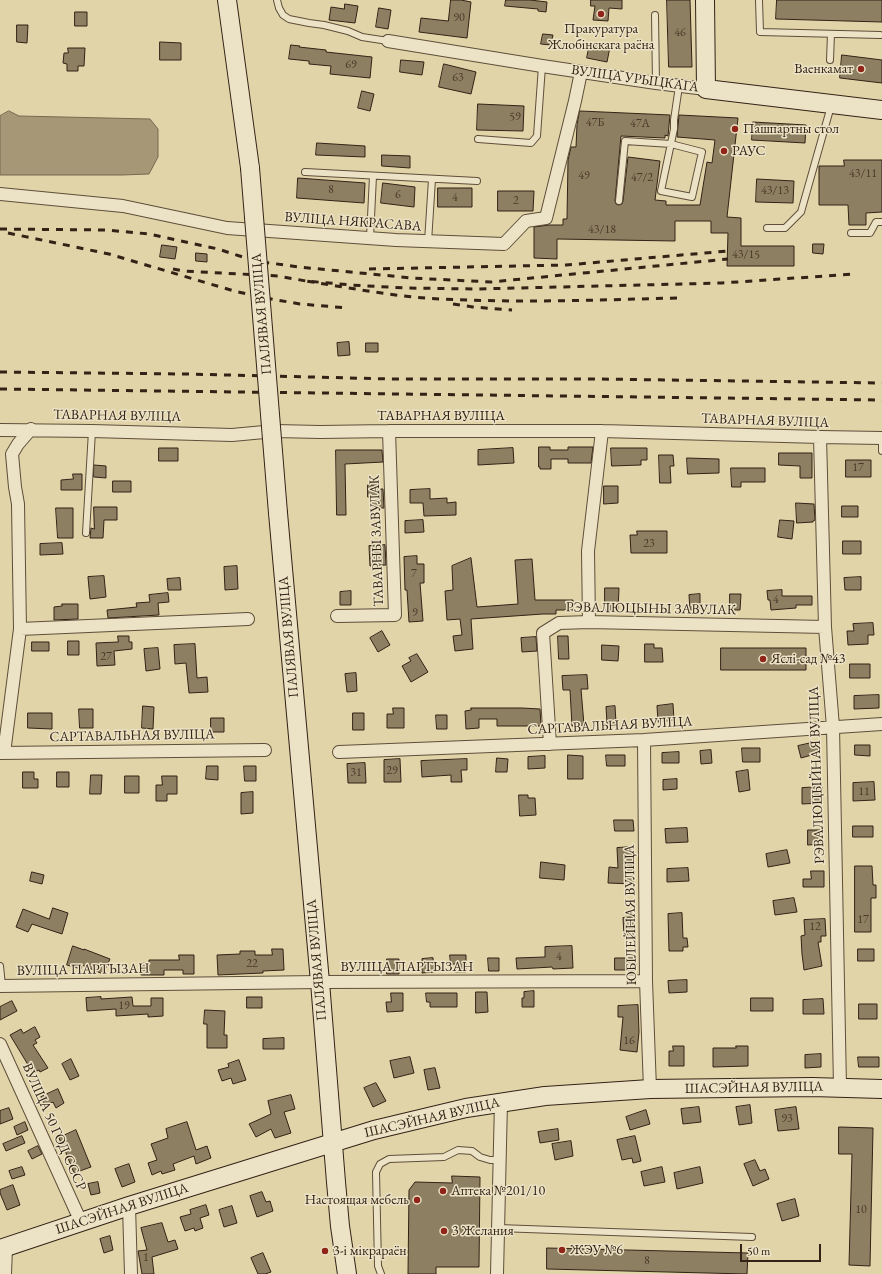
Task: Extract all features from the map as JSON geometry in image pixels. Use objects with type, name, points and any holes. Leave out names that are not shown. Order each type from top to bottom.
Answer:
[{"type":"main road","name":"ПАЛЯВАЯ ВУЛІЦА","points":[[227,0],[250,168],[278,513],[320,982],[332,1142],[340,1226],[347,1274]]},
{"type":"main road","points":[[705,0],[706,89]]},
{"type":"main road","name":"ВУЛІЦА УРЫЦКАГА","points":[[706,89],[882,110]]},
{"type":"main road","name":"ШАСЭЙНАЯ ВУЛІЦА","points":[[3,1248],[129,1206],[332,1142],[428,1116],[466,1108],[545,1096],[650,1089],[840,1087],[882,1089]]},
{"type":"street","name":"ВУЛІЦА УРЫЦКАГА","points":[[388,41],[581,72],[706,89]]},
{"type":"street","name":"ВУЛІЦА НЯКРАСАВА","points":[[0,194],[123,206],[227,228],[428,242],[504,244],[526,221],[546,218],[576,101],[581,72]]},
{"type":"street","name":"ТАВАРНАЯ ВУЛІЦА","points":[[0,430],[232,435],[276,431],[602,431],[882,438]]},
{"type":"street","points":[[2,753],[20,629],[18,504],[14,487],[12,454],[18,444],[31,430]]},
{"type":"street","name":"ТАВАРНЫ ЗАВУЛАК","points":[[337,616],[395,615],[388,431]]},
{"type":"street","points":[[589,622],[588,551],[602,431]]},
{"type":"street","name":"РЭВАЛЮЦЫЙНАЯ ВУЛІЦА","points":[[820,437],[825,627],[833,727],[840,1087]]},
{"type":"street","points":[[20,629],[248,619]]},
{"type":"street","name":"РЭВАЛЮЦЫНЫ ЗАВУЛАК","points":[[550,744],[543,633],[559,622],[825,627]]},
{"type":"street","name":"САРТАВАЛЬНАЯ ВУЛІЦА","points":[[339,752],[644,740],[882,724]]},
{"type":"street","name":"ЮБІЛЕЙНАЯ ВУЛІЦА","points":[[644,740],[646,981],[650,1089]]},
{"type":"street","name":"САРТАВАЛЬНАЯ ВУЛІЦА","points":[[2,753],[265,750]]},
{"type":"street","name":"ВУЛІЦА ПАРТЫЗАН","points":[[1,986],[320,982],[646,981]]},
{"type":"street","name":"ВУЛІЦА 50 ГОД СССР","points":[[0,1044],[81,1222]]},
{"type":"street","points":[[497,1274],[501,1102]]},
{"type":"street","points":[[129,1206],[131,1274]]},
{"type":"street","points":[[3,1248],[5,1274]]},
{"type":"lane","points":[[277,0],[283,16],[289,19],[348,31],[362,37],[388,41]]},
{"type":"lane","points":[[759,0],[760,32],[880,35]]},
{"type":"lane","points":[[655,15],[656,83]]},
{"type":"lane","points":[[830,60],[831,34]]},
{"type":"lane","points":[[478,139],[531,143],[537,136],[542,66]]},
{"type":"lane","points":[[619,202],[625,140],[671,144],[702,152],[692,197],[661,191],[671,144],[674,129],[679,86]]},
{"type":"lane","points":[[767,228],[785,228],[801,212],[831,104]]},
{"type":"lane","points":[[305,172],[477,181]]},
{"type":"lane","points":[[370,238],[373,176]]},
{"type":"lane","points":[[428,242],[432,179]]},
{"type":"lane","points":[[851,233],[870,233],[876,222],[882,222]]},
{"type":"lane","points":[[86,533],[92,431]]},
{"type":"lane","points":[[882,438],[882,452]]},
{"type":"lane","points":[[0,966],[1,986]]},
{"type":"lane","points":[[381,1274],[378,1266],[376,1172],[380,1164],[388,1159],[444,1157],[458,1150],[472,1151],[480,1157],[490,1160],[500,1160]]},
{"type":"lane","points":[[498,1228],[752,1237]]},
{"type":"shaded area","points":[[9,111],[19,116],[150,119],[158,129],[158,157],[149,174],[0,175],[0,116]]},
{"type":"building","points":[[451,0],[471,2],[467,38],[419,32],[421,18],[448,21]]},
{"type":"building","points":[[506,0],[547,2],[546,12],[538,11],[538,9],[505,6]]},
{"type":"building","name":"Пракуратура Жлобінскага раёна","points":[[591,0],[622,0],[622,9],[609,8],[608,21],[593,20],[595,6],[591,6]]},
{"type":"building","points":[[667,0],[690,0],[692,67],[669,67]]},
{"type":"building","points":[[777,0],[882,0],[882,22],[776,19]]},
{"type":"building","points":[[345,4],[358,6],[355,23],[329,20],[331,7],[344,9]]},
{"type":"building","points":[[379,8],[391,10],[388,29],[376,27]]},
{"type":"building","points":[[75,12],[87,12],[87,26],[75,26]]},
{"type":"building","points":[[17,25],[28,25],[27,43],[17,42]]},
{"type":"building","points":[[543,34],[553,35],[551,45],[541,44]]},
{"type":"building","points":[[160,42],[181,43],[181,60],[160,60]]},
{"type":"building","points":[[590,43],[610,47],[607,62],[587,58]]},
{"type":"building","points":[[291,45],[326,50],[326,52],[372,57],[370,78],[330,74],[331,66],[309,64],[309,61],[289,59]]},
{"type":"building","points":[[68,48],[85,48],[84,66],[78,66],[78,71],[67,71],[67,64],[63,63],[64,53],[68,53]]},
{"type":"building","name":"Ваенкамат","points":[[842,55],[882,60],[882,83],[840,78]]},
{"type":"building","points":[[401,60],[424,62],[422,75],[400,72]]},
{"type":"building","points":[[444,64],[476,72],[471,94],[439,87]]},
{"type":"building","points":[[362,91],[374,94],[370,111],[358,108]]},
{"type":"building","points":[[478,104],[524,106],[523,131],[477,130]]},
{"type":"building","points":[[580,111],[670,115],[668,136],[665,135],[665,138],[621,136],[615,201],[616,204],[619,205],[622,204],[623,201],[628,157],[660,161],[655,200],[666,201],[666,205],[700,205],[707,162],[712,163],[715,140],[677,137],[679,115],[738,118],[727,217],[741,218],[741,246],[794,246],[794,266],[727,266],[728,233],[711,233],[711,221],[675,221],[675,241],[557,239],[557,259],[534,258],[534,227],[563,225],[563,219],[567,219],[568,160],[571,147],[576,147],[577,125]]},
{"type":"building","points":[[753,122],[806,125],[805,143],[752,140]]},
{"type":"building","points":[[317,143],[365,146],[365,157],[316,155]]},
{"type":"building","points":[[382,155],[410,156],[410,168],[382,166]]},
{"type":"building","points":[[844,160],[882,160],[882,212],[866,213],[866,225],[849,225],[848,205],[819,205],[819,166],[844,166]]},
{"type":"building","points":[[298,178],[365,183],[364,203],[297,198]]},
{"type":"building","points":[[757,179],[794,181],[793,203],[756,202]]},
{"type":"building","points":[[383,183],[415,187],[414,207],[381,203]]},
{"type":"building","points":[[438,188],[472,188],[472,207],[438,207]]},
{"type":"building","points":[[498,191],[534,191],[533,211],[498,211]]},
{"type":"building","points":[[813,244],[824,244],[823,254],[813,253]]},
{"type":"building","points":[[162,245],[177,247],[175,259],[160,257]]},
{"type":"building","points":[[196,253],[207,254],[207,262],[196,261]]},
{"type":"building","points":[[349,342],[350,355],[338,356],[337,343]]},
{"type":"building","points":[[366,343],[378,343],[378,352],[366,352]]},
{"type":"building","points":[[539,447],[550,447],[550,450],[568,450],[568,447],[593,447],[591,463],[568,463],[568,459],[551,459],[551,469],[540,469]]},
{"type":"building","points":[[159,448],[178,448],[178,461],[159,461]]},
{"type":"building","points":[[513,448],[514,463],[478,465],[478,450]]},
{"type":"building","points":[[611,448],[647,448],[647,460],[641,460],[641,465],[612,466]]},
{"type":"building","points":[[336,450],[382,450],[383,462],[345,464],[346,515],[337,515]]},
{"type":"building","points":[[779,453],[812,453],[812,478],[800,478],[800,466],[779,465]]},
{"type":"building","points":[[659,455],[673,455],[674,466],[670,466],[671,483],[660,483]]},
{"type":"building","points":[[687,458],[719,459],[719,473],[688,474]]},
{"type":"building","points":[[846,460],[871,460],[871,477],[846,477]]},
{"type":"building","points":[[94,465],[106,466],[106,478],[94,477]]},
{"type":"building","points":[[731,468],[765,468],[765,482],[741,482],[741,487],[732,487]]},
{"type":"building","points":[[73,474],[82,474],[82,490],[61,490],[61,480],[73,479]]},
{"type":"building","points":[[113,481],[131,481],[131,492],[113,492]]},
{"type":"building","points":[[368,485],[377,485],[377,489],[383,489],[384,508],[372,508],[372,497],[368,497]]},
{"type":"building","points":[[604,486],[618,486],[618,503],[604,504]]},
{"type":"building","points":[[430,489],[430,499],[447,498],[447,503],[456,502],[456,515],[424,516],[423,503],[410,503],[410,490]]},
{"type":"building","points":[[796,503],[814,504],[815,520],[813,522],[797,523]]},
{"type":"building","points":[[842,506],[858,506],[858,517],[842,517]]},
{"type":"building","points":[[94,507],[117,507],[117,520],[104,520],[103,538],[90,538],[91,528],[94,529]]},
{"type":"building","points":[[56,508],[73,508],[73,538],[58,538]]},
{"type":"building","points":[[423,520],[424,532],[405,533],[405,521]]},
{"type":"building","points":[[780,520],[794,521],[792,539],[778,537]]},
{"type":"building","points":[[637,531],[667,531],[667,553],[631,553],[630,535],[637,535]]},
{"type":"building","points":[[843,541],[861,541],[861,554],[843,554]]},
{"type":"building","points":[[62,543],[63,554],[40,555],[40,544]]},
{"type":"building","points":[[385,545],[386,565],[370,566],[369,546]]},
{"type":"building","points":[[417,556],[417,564],[424,564],[424,583],[420,583],[423,621],[409,622],[407,590],[405,590],[404,557]]},
{"type":"building","points":[[471,558],[477,607],[518,604],[515,560],[532,559],[535,600],[573,600],[573,610],[556,610],[556,614],[471,619],[473,649],[455,651],[453,636],[462,635],[460,619],[447,620],[445,591],[453,590],[452,566]]},
{"type":"building","points":[[237,566],[238,589],[225,590],[224,567]]},
{"type":"building","points":[[104,576],[106,597],[90,599],[88,577]]},
{"type":"building","points":[[861,577],[861,590],[845,590],[844,578]]},
{"type":"building","points":[[180,578],[181,590],[168,590],[167,579]]},
{"type":"building","points":[[605,588],[619,588],[618,610],[605,611]]},
{"type":"building","points":[[782,590],[782,596],[812,596],[812,605],[796,605],[796,608],[771,610],[767,591]]},
{"type":"building","points":[[351,591],[351,605],[340,605],[340,592]]},
{"type":"building","points":[[168,593],[169,602],[158,603],[159,615],[108,618],[107,610],[137,607],[136,603],[150,602],[149,595]]},
{"type":"building","points":[[700,594],[700,609],[690,610],[689,595]]},
{"type":"building","points":[[730,594],[741,594],[740,610],[730,610]]},
{"type":"building","points":[[62,604],[78,604],[78,619],[54,620],[54,607],[62,606]]},
{"type":"building","points":[[873,623],[874,635],[868,635],[868,644],[848,645],[847,631],[854,631],[853,624]]},
{"type":"building","points":[[382,631],[390,645],[378,652],[370,638]]},
{"type":"building","points":[[118,636],[129,636],[129,642],[132,642],[132,649],[114,651],[115,665],[97,666],[96,643],[118,642]]},
{"type":"building","points":[[558,636],[568,636],[569,659],[559,659]]},
{"type":"building","points":[[536,637],[537,651],[522,652],[521,638]]},
{"type":"building","points":[[68,641],[79,641],[79,655],[68,655]]},
{"type":"building","points":[[32,642],[49,642],[49,651],[32,651]]},
{"type":"building","points":[[195,644],[197,678],[207,677],[208,692],[189,693],[186,663],[175,664],[174,645]]},
{"type":"building","points":[[645,644],[654,644],[654,648],[662,648],[663,662],[645,662]]},
{"type":"building","points":[[602,645],[619,646],[618,661],[602,660]]},
{"type":"building","points":[[158,648],[160,669],[146,671],[144,649]]},
{"type":"building","name":"Яслі-сад №43","points":[[721,648],[806,648],[806,670],[721,670]]},
{"type":"building","points":[[417,654],[428,672],[411,682],[402,666],[411,661],[409,658]]},
{"type":"building","points":[[850,664],[870,664],[870,678],[850,678]]},
{"type":"building","points":[[356,673],[357,691],[347,692],[345,674]]},
{"type":"building","points":[[587,675],[588,689],[581,689],[584,725],[572,726],[570,690],[563,690],[562,676]]},
{"type":"building","points":[[879,695],[879,708],[854,709],[854,696]]},
{"type":"building","points":[[673,704],[674,720],[658,722],[657,706]]},
{"type":"building","points":[[143,706],[154,707],[153,729],[142,728]]},
{"type":"building","points":[[615,706],[616,723],[607,723],[606,707]]},
{"type":"building","points":[[393,708],[404,708],[404,728],[387,728],[387,714],[393,714]]},
{"type":"building","points":[[471,708],[540,709],[541,726],[497,726],[497,719],[479,719],[479,728],[466,729],[465,711],[471,710]]},
{"type":"building","points":[[79,709],[93,709],[93,728],[80,728]]},
{"type":"building","points":[[28,713],[52,713],[52,729],[28,728]]},
{"type":"building","points":[[353,713],[364,713],[364,730],[353,730]]},
{"type":"building","points":[[436,715],[447,715],[447,729],[437,729]]},
{"type":"building","points":[[211,718],[224,718],[224,732],[211,732]]},
{"type":"building","points":[[816,742],[819,753],[801,758],[798,746]]},
{"type":"building","points":[[855,745],[870,745],[870,756],[855,755]]},
{"type":"building","points":[[742,748],[760,748],[760,762],[743,762]]},
{"type":"building","points":[[711,750],[712,763],[701,764],[700,751]]},
{"type":"building","points":[[679,752],[679,763],[662,763],[662,753]]},
{"type":"building","points":[[568,755],[583,756],[583,779],[568,779]]},
{"type":"building","points":[[606,755],[625,755],[625,766],[607,766]]},
{"type":"building","points":[[545,756],[545,768],[528,769],[528,757]]},
{"type":"building","points":[[497,758],[508,759],[507,772],[496,772]]},
{"type":"building","points":[[400,759],[401,782],[384,782],[384,760]]},
{"type":"building","points":[[467,759],[467,770],[461,770],[462,782],[451,782],[451,775],[422,777],[421,761]]},
{"type":"building","points":[[365,763],[366,783],[348,783],[347,764]]},
{"type":"building","points":[[207,766],[218,766],[218,780],[206,779]]},
{"type":"building","points":[[244,766],[256,766],[256,781],[245,781]]},
{"type":"building","points":[[748,770],[750,790],[739,792],[736,772]]},
{"type":"building","points":[[23,772],[34,772],[34,779],[38,779],[38,788],[23,788]]},
{"type":"building","points":[[57,772],[69,772],[69,787],[57,787]]},
{"type":"building","points":[[91,775],[102,775],[101,794],[90,794]]},
{"type":"building","points":[[125,776],[139,776],[139,793],[125,793]]},
{"type":"building","points":[[162,776],[177,776],[177,794],[167,794],[167,801],[156,801],[156,785],[162,785]]},
{"type":"building","points":[[677,779],[677,789],[663,790],[663,780]]},
{"type":"building","points":[[874,782],[875,800],[853,801],[853,783]]},
{"type":"building","points":[[822,787],[822,803],[802,804],[802,788]]},
{"type":"building","points":[[253,792],[253,813],[241,814],[241,793]]},
{"type":"building","points":[[519,795],[528,795],[528,798],[535,798],[536,815],[520,816]]},
{"type":"building","points":[[614,820],[633,820],[634,831],[615,831]]},
{"type":"building","points":[[853,826],[873,826],[873,837],[853,837]]},
{"type":"building","points":[[687,828],[688,842],[666,843],[665,829]]},
{"type":"building","points":[[808,830],[823,830],[823,844],[808,845]]},
{"type":"building","points":[[632,847],[633,884],[608,883],[609,867],[618,868],[617,848]]},
{"type":"building","points":[[787,850],[790,863],[768,867],[766,854]]},
{"type":"building","points":[[541,862],[565,865],[564,880],[540,878]]},
{"type":"building","points":[[855,866],[872,866],[873,885],[876,885],[876,898],[871,898],[871,932],[855,932]]},
{"type":"building","points":[[688,868],[689,881],[667,882],[667,869]]},
{"type":"building","points":[[811,871],[824,871],[824,887],[803,887],[803,879],[811,879]]},
{"type":"building","points":[[32,872],[44,875],[42,884],[30,881]]},
{"type":"building","points":[[794,898],[797,912],[775,915],[773,901]]},
{"type":"building","points":[[53,908],[68,913],[62,934],[32,924],[28,932],[16,927],[23,909],[49,919]]},
{"type":"building","points":[[682,913],[683,938],[687,938],[688,947],[683,947],[683,951],[669,951],[668,914]]},
{"type":"building","points":[[634,917],[635,934],[624,935],[623,918]]},
{"type":"building","points":[[825,919],[826,936],[821,936],[821,942],[818,942],[822,966],[804,970],[801,936],[805,935],[804,920]]},
{"type":"building","points":[[73,946],[110,959],[103,974],[82,965],[81,969],[67,965]]},
{"type":"building","points":[[572,946],[573,968],[553,969],[552,967],[517,969],[516,958],[545,957],[545,947]]},
{"type":"building","points":[[272,949],[283,949],[284,970],[263,971],[263,973],[218,975],[217,955],[240,954],[240,951],[255,951],[255,955],[272,955]]},
{"type":"building","points":[[858,949],[874,949],[874,961],[858,961]]},
{"type":"building","points":[[179,955],[194,955],[194,974],[183,974],[183,970],[164,970],[164,975],[141,975],[141,963],[149,963],[149,960],[179,960]]},
{"type":"building","points":[[450,955],[466,955],[466,972],[455,972],[455,964],[451,964]]},
{"type":"building","points":[[433,958],[434,972],[422,973],[422,959]]},
{"type":"building","points":[[488,958],[499,958],[499,971],[489,971]]},
{"type":"building","points":[[615,958],[636,958],[636,970],[615,970]]},
{"type":"building","points":[[387,959],[399,959],[399,974],[387,974]]},
{"type":"building","points":[[687,980],[687,992],[669,993],[668,981]]},
{"type":"building","points":[[534,991],[534,1007],[522,1007],[524,992]]},
{"type":"building","points":[[476,992],[487,992],[488,1012],[476,1013]]},
{"type":"building","points":[[391,993],[403,993],[403,1011],[387,1012],[386,1002],[391,1002]]},
{"type":"building","points":[[426,993],[457,993],[457,1007],[430,1007],[430,1002],[427,1002]]},
{"type":"building","points":[[101,997],[101,999],[132,997],[133,1006],[151,1006],[151,998],[163,998],[163,1016],[148,1017],[148,1014],[116,1016],[116,1009],[87,1011],[86,998]]},
{"type":"building","points":[[247,997],[262,997],[262,1008],[247,1008]]},
{"type":"building","points":[[751,998],[773,998],[773,1011],[751,1011]]},
{"type":"building","points":[[823,999],[824,1014],[803,1014],[803,1000]]},
{"type":"building","points":[[12,1001],[17,1011],[0,1020],[0,1007]]},
{"type":"building","points":[[859,1004],[877,1004],[877,1019],[859,1019]]},
{"type":"building","points":[[638,1005],[639,1032],[637,1052],[620,1050],[623,1017],[618,1017],[618,1006]]},
{"type":"building","points":[[205,1010],[225,1011],[224,1035],[227,1035],[227,1048],[207,1048],[207,1024],[204,1024]]},
{"type":"building","points":[[35,1027],[40,1037],[35,1040],[37,1043],[33,1045],[48,1068],[40,1072],[39,1070],[33,1073],[10,1035],[21,1029],[23,1033]]},
{"type":"building","points":[[284,1038],[284,1049],[263,1049],[263,1039]]},
{"type":"building","points":[[673,1046],[684,1046],[684,1066],[669,1066],[669,1051],[673,1051]]},
{"type":"building","points":[[736,1046],[748,1046],[748,1066],[713,1067],[713,1048],[736,1048]]},
{"type":"building","points":[[821,1054],[821,1067],[805,1068],[805,1055]]},
{"type":"building","points":[[410,1057],[414,1073],[394,1078],[390,1061]]},
{"type":"building","points":[[858,1057],[879,1057],[879,1067],[859,1067]]},
{"type":"building","points":[[71,1059],[79,1076],[70,1080],[62,1064]]},
{"type":"building","points":[[239,1060],[246,1080],[233,1084],[231,1078],[222,1081],[218,1070],[229,1067],[228,1064]]},
{"type":"building","points":[[435,1068],[440,1088],[428,1090],[424,1070]]},
{"type":"building","points":[[376,1083],[386,1101],[373,1107],[364,1088]]},
{"type":"building","points":[[58,1089],[64,1103],[56,1108],[53,1102],[45,1106],[41,1097]]},
{"type":"building","points":[[291,1095],[295,1109],[284,1112],[291,1133],[275,1138],[271,1129],[256,1137],[249,1124],[271,1114],[268,1101]]},
{"type":"building","points":[[750,1105],[752,1123],[739,1125],[736,1107]]},
{"type":"building","points":[[699,1107],[701,1122],[683,1124],[681,1109]]},
{"type":"building","points":[[796,1107],[799,1129],[778,1131],[775,1110]]},
{"type":"building","points":[[9,1108],[13,1119],[0,1124],[0,1111]]},
{"type":"building","points":[[646,1110],[650,1124],[630,1130],[626,1117]]},
{"type":"building","points":[[25,1122],[28,1130],[17,1135],[14,1127]]},
{"type":"building","points":[[187,1122],[196,1150],[207,1146],[211,1158],[196,1164],[194,1156],[173,1164],[175,1170],[162,1174],[161,1171],[152,1175],[148,1163],[157,1160],[151,1144],[168,1138],[166,1129]]},
{"type":"building","points":[[839,1127],[873,1128],[870,1266],[849,1265],[852,1154],[839,1154]]},
{"type":"building","points":[[558,1129],[559,1140],[540,1143],[538,1132]]},
{"type":"building","points":[[76,1130],[91,1167],[74,1173],[59,1138]]},
{"type":"building","points":[[22,1136],[25,1143],[6,1151],[3,1144]]},
{"type":"building","points":[[635,1136],[641,1161],[633,1163],[632,1158],[622,1160],[617,1140]]},
{"type":"building","points":[[571,1141],[573,1156],[555,1160],[552,1144]]},
{"type":"building","points":[[38,1146],[42,1154],[32,1159],[28,1151]]},
{"type":"building","points":[[755,1160],[760,1171],[765,1169],[769,1179],[753,1186],[744,1164]]},
{"type":"building","points":[[129,1164],[135,1182],[122,1187],[115,1169]]},
{"type":"building","points":[[22,1167],[25,1175],[12,1179],[9,1171]]},
{"type":"building","points":[[662,1167],[665,1182],[644,1186],[641,1172]]},
{"type":"building","points":[[700,1167],[703,1183],[677,1189],[674,1173]]},
{"type":"building","name":"3 Желания","points":[[452,1176],[480,1177],[479,1267],[436,1267],[436,1274],[408,1274],[409,1190],[415,1182],[452,1183]]},
{"type":"building","points":[[98,1182],[100,1193],[91,1195],[88,1184]]},
{"type":"building","points":[[13,1185],[20,1205],[7,1210],[0,1190]]},
{"type":"building","points":[[262,1192],[266,1202],[270,1201],[273,1211],[257,1217],[250,1196]]},
{"type":"building","points":[[795,1199],[799,1216],[782,1221],[777,1204]]},
{"type":"building","points":[[206,1205],[209,1215],[200,1218],[203,1228],[195,1231],[194,1228],[185,1231],[180,1217],[191,1214],[190,1210]]},
{"type":"building","points":[[232,1206],[237,1223],[224,1227],[219,1210]]},
{"type":"building","points":[[162,1223],[168,1242],[175,1240],[178,1249],[152,1257],[154,1274],[142,1274],[138,1251],[147,1250],[141,1228]]},
{"type":"building","points":[[110,1236],[113,1250],[104,1253],[100,1239]]},
{"type":"building","points":[[547,1248],[748,1253],[747,1274],[547,1269]]},
{"type":"building","points":[[263,1253],[271,1272],[258,1274],[251,1258]]},
{"type":"railway","points":[[0,229],[107,230],[149,234],[218,249],[255,261],[299,267],[412,278],[491,282],[728,259]]},
{"type":"railway","points":[[8,233],[109,254],[234,291],[260,297],[300,304],[348,308]]},
{"type":"railway","points":[[369,269],[566,265],[728,251]]},
{"type":"railway","points":[[173,269],[184,271],[278,276],[306,281]]},
{"type":"railway","points":[[677,298],[530,301],[441,299],[390,294],[306,281],[407,288],[477,289],[722,283],[855,274]]},
{"type":"railway","points":[[453,304],[512,310]]},
{"type":"railway","points":[[0,372],[186,374],[393,379],[599,379],[882,383]]},
{"type":"railway","points":[[0,389],[882,400]]},
{"type":"place","name":"Пракуратура Жлобінскага раёна","points":[[601,14]]},
{"type":"place","name":"Ваенкамат","points":[[861,69]]},
{"type":"place","name":"Пашпартны стол","points":[[735,129]]},
{"type":"place","name":"РАУС","points":[[724,151]]},
{"type":"place","name":"Яслі-сад №43","points":[[763,659]]},
{"type":"place","name":"Аптека №201/10","points":[[443,1191]]},
{"type":"place","name":"Настоящая мебель","points":[[417,1200]]},
{"type":"place","name":"3 Желания","points":[[444,1231]]},
{"type":"place","name":"ЖЭУ №6","points":[[562,1250]]},
{"type":"place","name":"3-і мікрараён","points":[[325,1251]]}]
